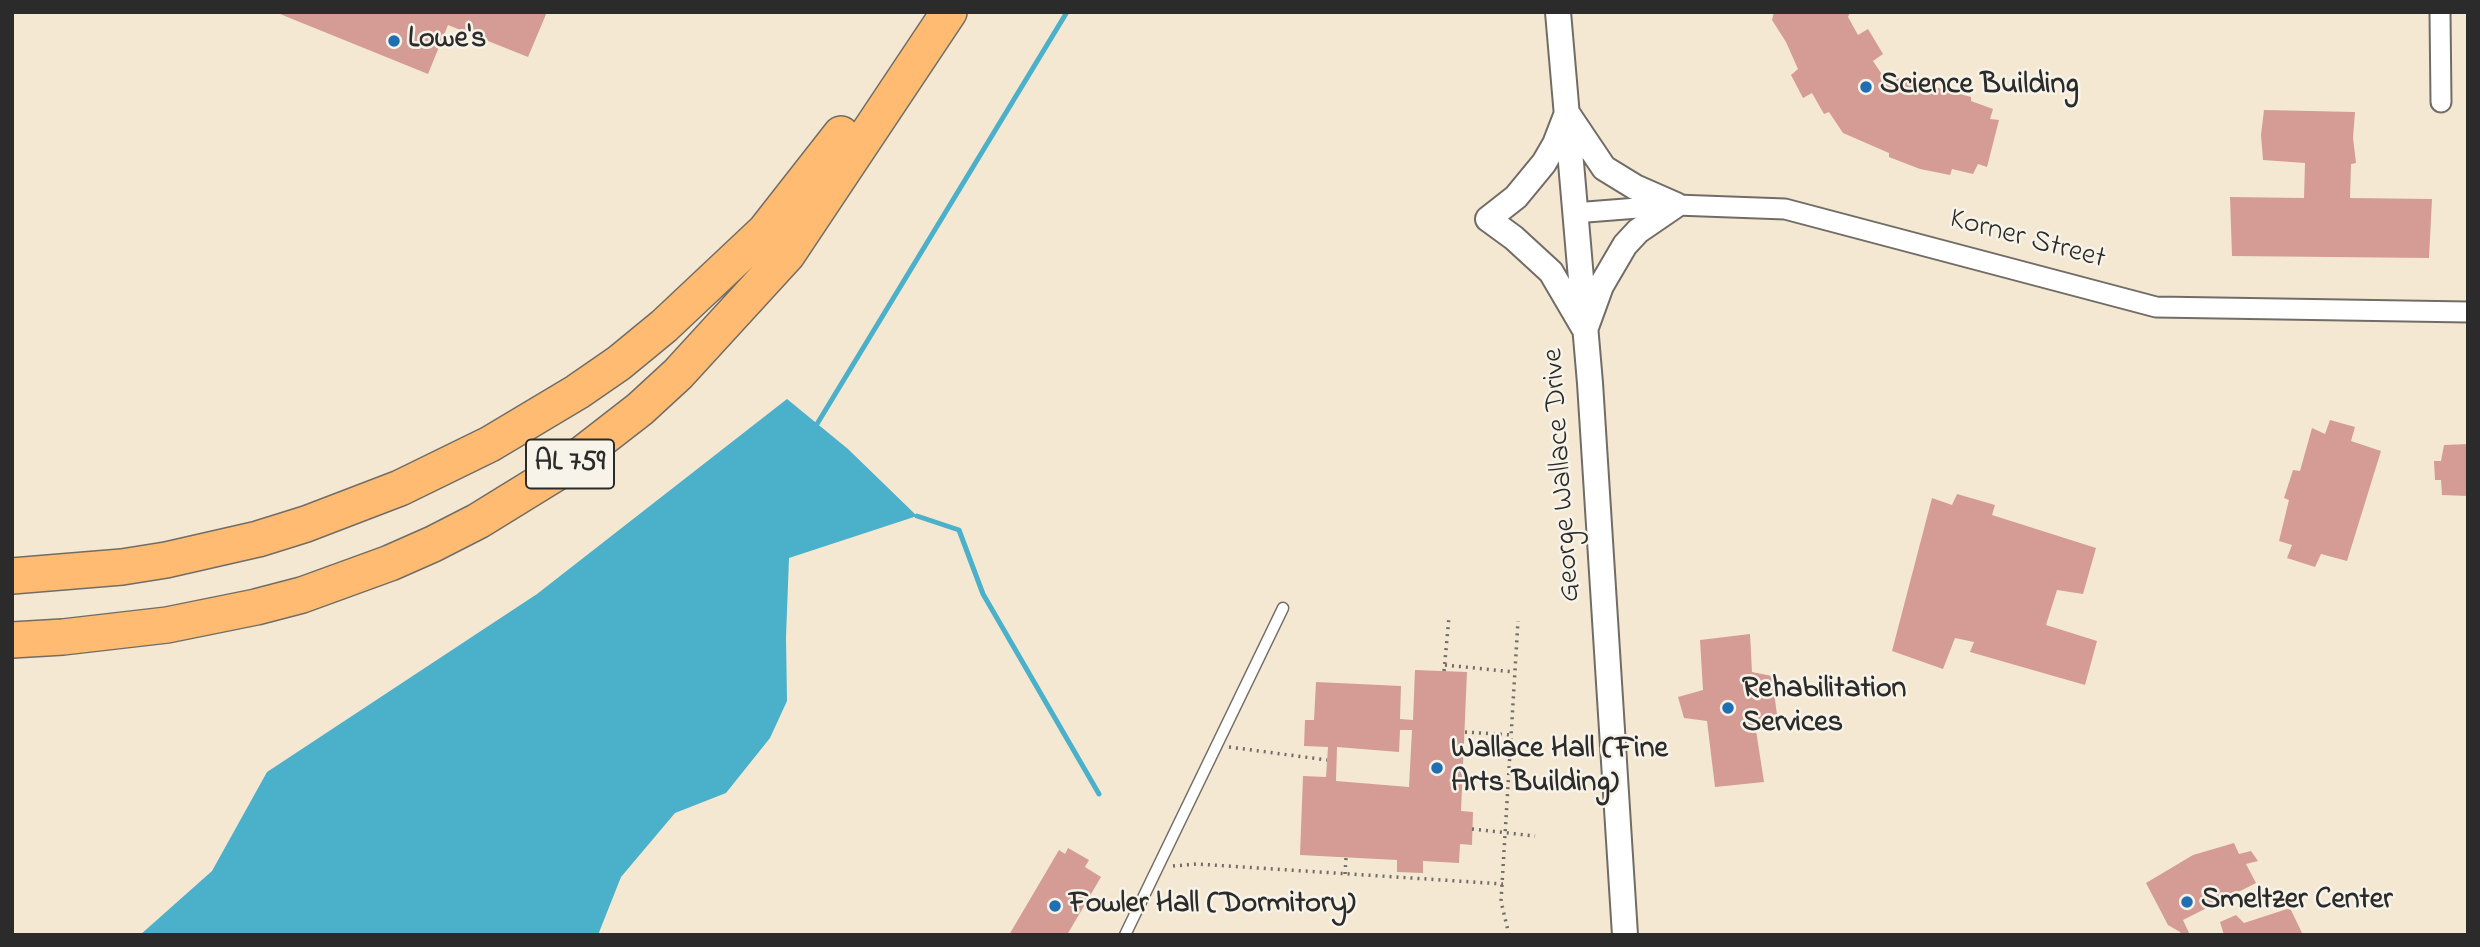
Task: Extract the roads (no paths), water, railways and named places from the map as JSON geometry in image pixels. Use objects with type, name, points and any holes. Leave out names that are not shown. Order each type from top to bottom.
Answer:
[{"type":"highway","name":"AL 759","points":[[12,576],[122,567],[188,556],[258,539],[306,524],[400,488],[534,419],[646,341],[765,231],[844,132],[923,12]]},
{"type":"highway","name":"AL 759","points":[[12,640],[167,625],[302,595],[379,568],[433,544],[489,515],[565,468],[640,409],[678,374],[787,255],[949,12]]},
{"type":"street","name":"George Wallace Drive","points":[[1558,12],[1585,330],[1625,935]]},
{"type":"street","points":[[2440,12],[2441,102]]},
{"type":"street","points":[[1567,113],[1604,168],[1635,187],[1676,205]]},
{"type":"street","points":[[1567,113],[1544,163],[1516,197],[1488,219],[1514,237],[1550,272],[1585,330]]},
{"type":"street","points":[[1585,330],[1601,286],[1625,245],[1638,231],[1676,205]]},
{"type":"street","name":"Korner Street","points":[[1574,213],[1676,205],[1785,209],[2156,307],[2468,312]]},
{"type":"lane","points":[[1125,935],[1283,608]]},
{"type":"water","points":[[787,399],[848,449],[917,516],[789,558],[787,701],[770,738],[726,793],[675,813],[621,877],[598,935],[140,935],[212,871],[267,772],[537,594]]},
{"type":"waterway","points":[[817,424],[1067,12]]},
{"type":"waterway","points":[[917,516],[959,530],[983,594],[1099,794]]},
{"type":"place","name":"Lowe's","points":[[394,41]]},
{"type":"place","name":"Science Building","points":[[1866,87]]},
{"type":"place","name":"Rehabilitation Services","points":[[1728,708]]},
{"type":"place","name":"Wallace Hall (Fine Arts Building)","points":[[1437,768]]},
{"type":"place","name":"Smeltzer Center","points":[[2187,902]]},
{"type":"place","name":"Fowler Hall (Dormitory)","points":[[1055,906]]}]
